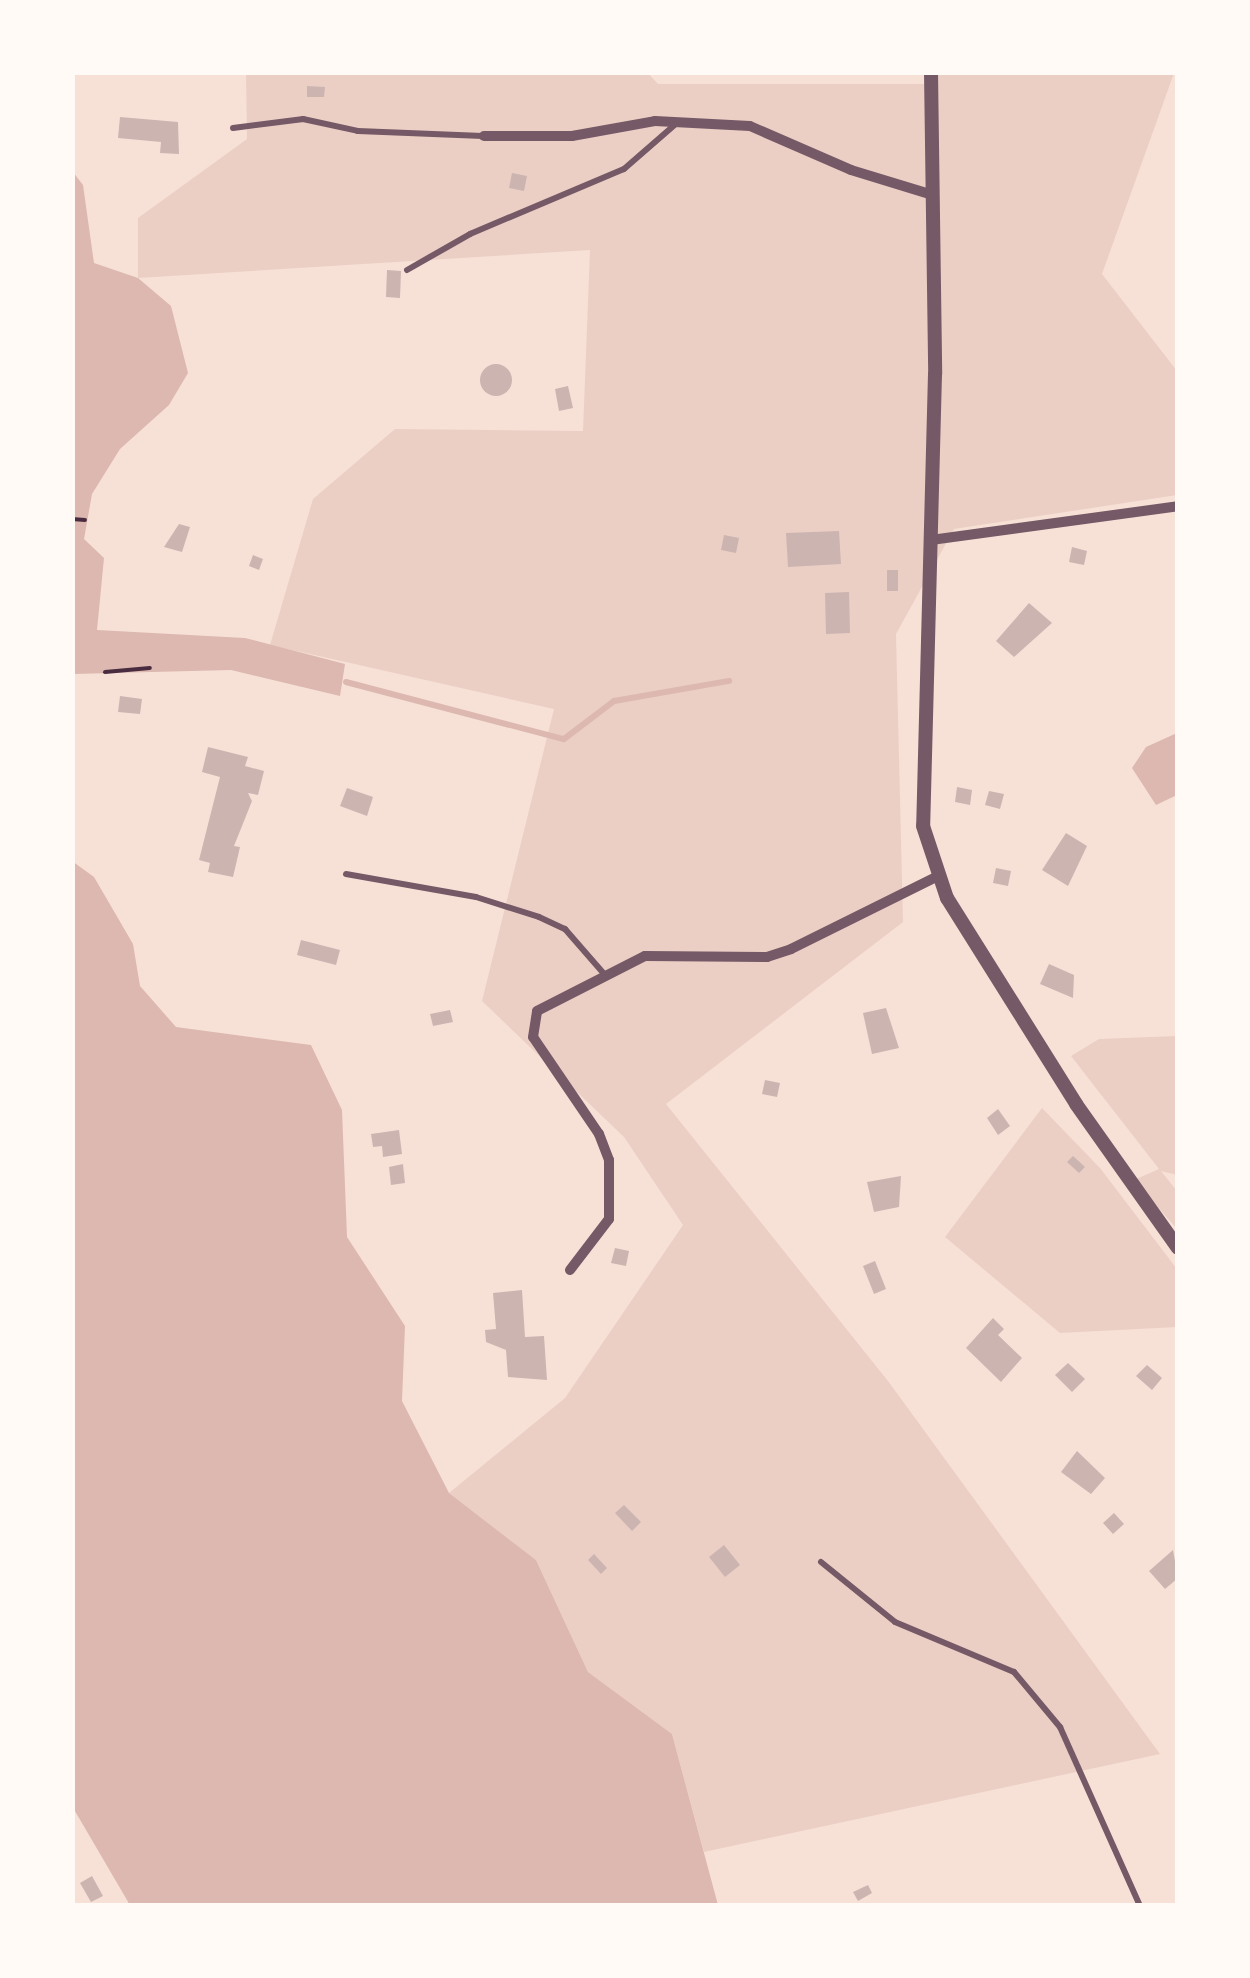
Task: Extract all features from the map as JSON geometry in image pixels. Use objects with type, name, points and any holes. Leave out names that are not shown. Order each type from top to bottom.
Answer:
[{"type":"street","points":[[931,72],[931,540],[923,826],[936,877],[1076,1104],[1178,1248]]},
{"type":"street","points":[[484,136],[572,136],[678,122],[773,132],[851,170],[933,196]]},
{"type":"street","points":[[931,540],[1178,506]]},
{"type":"street","points":[[570,1270],[609,1218],[609,1160],[599,1134],[540,1049],[532,1024],[548,1002],[645,956],[767,956],[791,950],[936,877]]},
{"type":"lane","points":[[233,128],[303,118],[358,131],[484,136]]},
{"type":"lane","points":[[408,270],[470,234],[624,169],[678,122]]},
{"type":"lane","points":[[346,874],[476,898],[539,918],[565,929],[605,975]]},
{"type":"lane","points":[[821,1562],[895,1622],[1014,1672],[1060,1726],[1140,1906]]},
{"type":"path","points":[[72,519],[85,520]]},
{"type":"path","points":[[105,672],[150,668]]},
{"type":"shaded area","points":[[647,72],[658,84],[930,84],[931,72],[1174,73],[1102,274],[1177,371],[1177,495],[954,529],[896,634],[903,922],[666,1104],[888,1381],[1160,1754],[704,1852],[672,1734],[588,1672],[536,1560],[449,1493],[565,1398],[683,1225],[624,1137],[482,1001],[554,709],[270,645],[313,499],[395,429],[583,431],[590,250],[138,278],[138,218],[247,139],[246,73]]},
{"type":"shaded area","points":[[73,172],[83,185],[94,263],[138,278],[171,306],[188,373],[169,405],[120,449],[92,494],[84,539],[104,558],[97,630],[245,638],[345,664],[340,696],[231,670],[73,674]]},
{"type":"shaded area","points":[[1177,733],[1177,795],[1156,805],[1132,768],[1146,747]]},
{"type":"shaded area","points":[[72,861],[94,877],[133,944],[140,986],[176,1027],[311,1045],[342,1110],[347,1237],[405,1326],[402,1401],[449,1493],[536,1560],[588,1672],[672,1734],[718,1905],[130,1906],[72,1806]]},
{"type":"shaded area","points":[[1177,1036],[1177,1175],[1161,1171],[1177,1191],[1177,1229],[1134,1180],[1159,1169],[1071,1056],[1099,1039]]},
{"type":"shaded area","points":[[1042,1108],[1100,1168],[1177,1269],[1177,1327],[1060,1333],[945,1237]]},
{"type":"building","points":[[307,86],[325,87],[324,97],[307,97]]},
{"type":"building","points":[[120,117],[178,122],[179,154],[160,153],[161,142],[118,138]]},
{"type":"building","points":[[512,173],[527,176],[524,191],[509,188]]},
{"type":"building","points":[[387,270],[401,271],[400,298],[386,297]]},
{"type":"building","points":[[496,364],[507,369],[512,380],[507,391],[496,396],[485,391],[480,380],[485,369]]},
{"type":"building","points":[[568,386],[573,408],[559,411],[555,389]]},
{"type":"building","points":[[179,524],[190,527],[182,552],[164,547]]},
{"type":"building","points":[[839,531],[841,564],[788,567],[786,533]]},
{"type":"building","points":[[724,535],[739,538],[736,553],[721,550]]},
{"type":"building","points":[[1072,547],[1087,551],[1084,565],[1069,562]]},
{"type":"building","points":[[253,555],[263,559],[259,570],[249,566]]},
{"type":"building","points":[[887,570],[898,570],[898,591],[887,591]]},
{"type":"building","points":[[849,592],[850,633],[826,634],[825,593]]},
{"type":"building","points":[[1029,603],[1052,623],[1014,657],[996,641]]},
{"type":"building","points":[[120,696],[142,699],[140,714],[118,712]]},
{"type":"building","points":[[208,747],[248,757],[245,766],[264,771],[258,795],[248,793],[252,801],[234,846],[240,847],[233,877],[208,872],[210,863],[199,860],[220,777],[202,772]]},
{"type":"building","points":[[957,787],[972,790],[970,805],[955,802]]},
{"type":"building","points":[[347,788],[373,797],[367,816],[340,806]]},
{"type":"building","points":[[989,791],[1004,794],[1000,809],[985,805]]},
{"type":"building","points":[[1066,833],[1087,846],[1068,886],[1042,870]]},
{"type":"building","points":[[996,868],[1011,871],[1008,886],[993,883]]},
{"type":"building","points":[[301,940],[340,950],[336,965],[297,955]]},
{"type":"building","points":[[1049,964],[1074,975],[1073,998],[1040,984]]},
{"type":"building","points":[[886,1008],[899,1048],[872,1054],[863,1013]]},
{"type":"building","points":[[450,1010],[453,1022],[433,1026],[430,1014]]},
{"type":"building","points":[[765,1080],[780,1083],[777,1097],[762,1094]]},
{"type":"building","points":[[998,1109],[1010,1126],[998,1135],[987,1118]]},
{"type":"building","points":[[399,1130],[402,1154],[383,1157],[382,1146],[373,1147],[371,1134]]},
{"type":"building","points":[[1073,1156],[1085,1167],[1079,1173],[1067,1162]]},
{"type":"building","points":[[403,1164],[405,1183],[391,1185],[389,1167]]},
{"type":"building","points":[[901,1176],[899,1207],[874,1212],[867,1182]]},
{"type":"building","points":[[615,1248],[629,1251],[626,1266],[611,1263]]},
{"type":"building","points":[[875,1261],[886,1289],[874,1294],[863,1266]]},
{"type":"building","points":[[522,1290],[525,1337],[544,1336],[547,1380],[508,1377],[506,1350],[486,1342],[485,1330],[496,1329],[493,1293]]},
{"type":"building","points":[[993,1318],[1004,1329],[998,1335],[1022,1358],[1001,1382],[966,1348]]},
{"type":"building","points":[[1068,1363],[1085,1379],[1072,1392],[1055,1375]]},
{"type":"building","points":[[1147,1365],[1162,1378],[1152,1390],[1136,1376]]},
{"type":"building","points":[[1077,1451],[1105,1478],[1091,1494],[1061,1472]]},
{"type":"building","points":[[624,1505],[641,1522],[632,1531],[615,1513]]},
{"type":"building","points":[[1114,1513],[1124,1524],[1113,1534],[1103,1523]]},
{"type":"building","points":[[724,1545],[740,1565],[725,1577],[709,1557]]},
{"type":"building","points":[[1173,1550],[1178,1578],[1165,1589],[1149,1571]]},
{"type":"building","points":[[594,1554],[607,1568],[601,1574],[588,1560]]},
{"type":"building","points":[[92,1876],[103,1896],[91,1902],[80,1883]]},
{"type":"building","points":[[868,1885],[872,1893],[858,1901],[853,1892]]},
{"type":"waterway","points":[[346,682],[564,739],[614,701],[729,681]]}]
